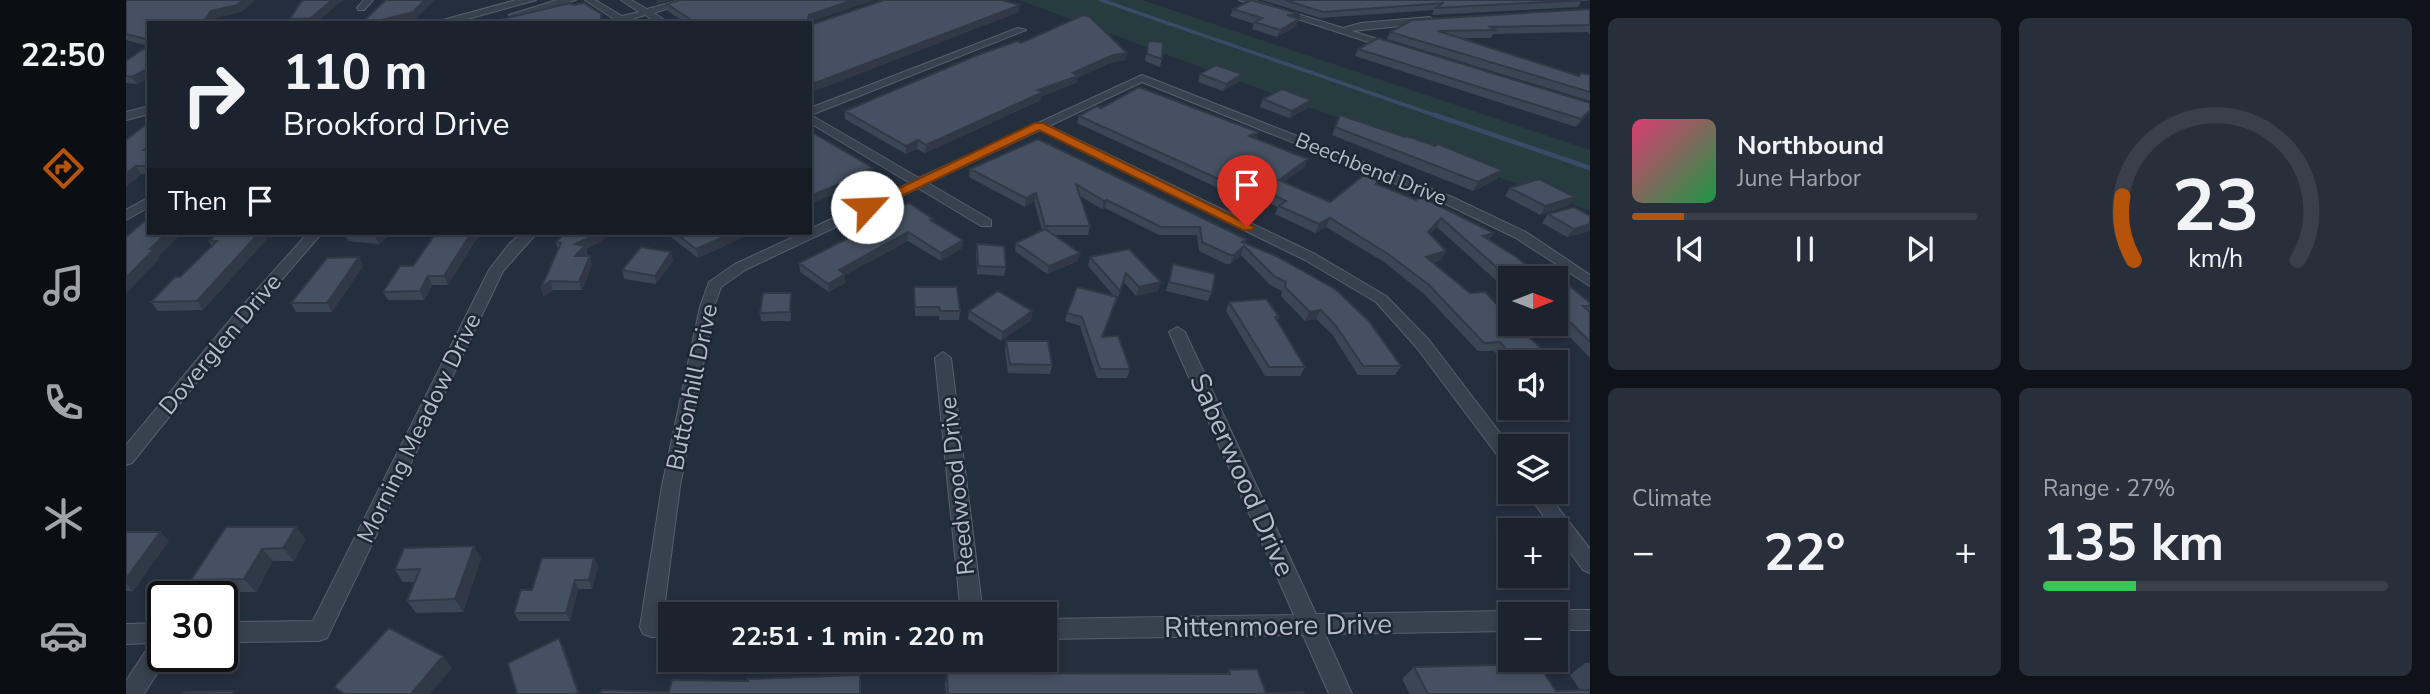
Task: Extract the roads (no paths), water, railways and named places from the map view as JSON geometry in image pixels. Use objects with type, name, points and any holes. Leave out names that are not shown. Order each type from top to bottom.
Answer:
[{"type":"street","points":[[361,8],[369,0]]},
{"type":"street","points":[[447,21],[530,0]]},
{"type":"street","points":[[492,21],[570,0]]},
{"type":"street","points":[[589,0],[624,21],[689,0]]},
{"type":"street","points":[[625,0],[662,21]]},
{"type":"street","points":[[1243,0],[1409,52]]},
{"type":"street","points":[[1343,32],[1360,26],[1436,20]]},
{"type":"street","points":[[812,111],[1020,30]]},
{"type":"street","name":"Buttonhill Drive","points":[[812,233],[1142,78]]},
{"type":"street","name":"Beechbend Drive","points":[[1142,78],[1448,200],[1521,235],[1590,282]]},
{"type":"street","points":[[126,102],[147,97]]},
{"type":"street","points":[[126,117],[147,111]]},
{"type":"street","points":[[812,119],[986,223]]},
{"type":"street","points":[[1039,125],[1310,257],[1381,299],[1423,344],[1498,443]]},
{"type":"street","points":[[126,216],[147,202]]},
{"type":"street","name":"Doverglen Drive","points":[[126,458],[241,317],[314,235]]},
{"type":"street","name":"Morning Meadow Drive","points":[[238,632],[318,631],[496,270],[514,246],[528,235]]},
{"type":"street","name":"Buttonhill Drive","points":[[663,602],[671,486],[707,307],[714,285],[740,267],[808,235]]},
{"type":"street","name":"Saberwood Drive","points":[[1177,332],[1341,694]]},
{"type":"street","name":"Reedwood Drive","points":[[943,358],[970,602]]},
{"type":"street","points":[[1544,504],[1590,564]]},
{"type":"street","points":[[1568,620],[1590,620]]},
{"type":"street","name":"Rittenmoere Drive","points":[[1057,629],[1498,621]]},
{"type":"street","points":[[126,634],[147,633]]},
{"type":"street","points":[[131,694],[147,669]]},
{"type":"waterway","points":[[1101,0],[1440,117]]},
{"type":"waterway","points":[[1435,115],[1590,168]]}]
